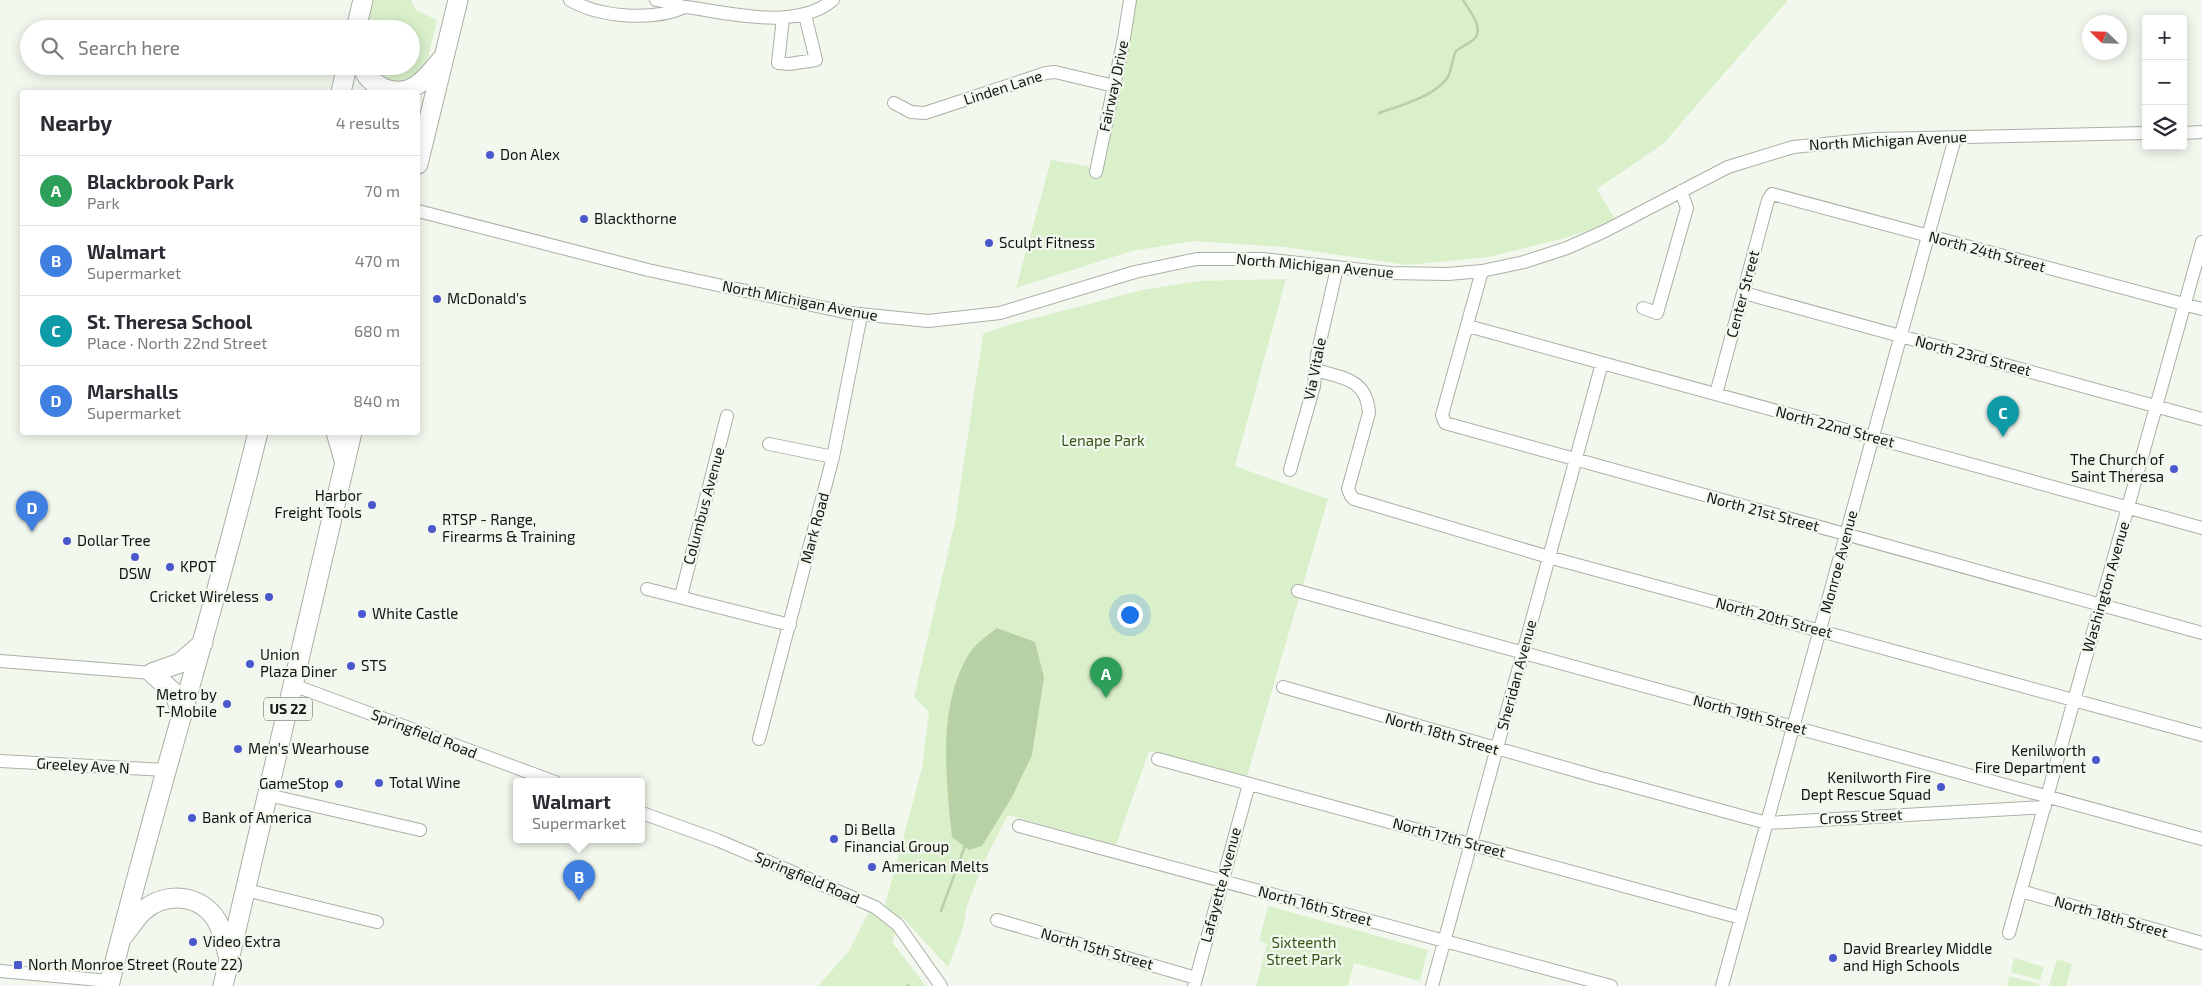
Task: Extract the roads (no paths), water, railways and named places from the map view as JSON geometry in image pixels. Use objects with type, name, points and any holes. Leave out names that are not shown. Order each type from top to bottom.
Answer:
[{"type":"highway","points":[[358,20],[363,0]]},
{"type":"highway","points":[[420,156],[458,0]]},
{"type":"highway","points":[[405,90],[423,80],[444,56]]},
{"type":"highway","points":[[341,90],[345,75]]},
{"type":"highway","points":[[367,75],[377,85],[393,90]]},
{"type":"highway","points":[[337,435],[345,462]]},
{"type":"highway","name":"US 22","points":[[224,986],[351,435]]},
{"type":"highway","points":[[110,983],[166,770],[204,642],[259,436]]},
{"type":"highway","points":[[183,714],[173,692],[152,673],[180,663],[204,642]]},
{"type":"highway","points":[[120,940],[148,907],[165,899],[183,898],[198,903],[213,915],[220,926],[230,961]]},
{"type":"street","points":[[570,0],[605,14],[656,15],[672,13],[685,4]]},
{"type":"street","points":[[656,0],[783,18],[805,16],[817,11],[833,0]]},
{"type":"street","name":"Fairway Drive","points":[[1096,172],[1130,0]]},
{"type":"street","points":[[783,18],[778,63],[804,63],[816,60],[805,16]]},
{"type":"street","name":"Linden Lane","points":[[894,104],[911,112],[925,113],[1055,72],[1114,86]]},
{"type":"street","points":[[2187,132],[2202,132]]},
{"type":"street","name":"North Michigan Avenue","points":[[420,212],[648,270],[861,315],[928,321],[1000,313],[1135,272],[1197,259],[1263,259],[1336,268],[1414,274],[1482,271],[1524,262],[1567,248],[1605,231],[1728,167],[1792,147],[1876,139],[2142,133]]},
{"type":"street","name":"Monroe Avenue","points":[[1722,986],[1956,138]]},
{"type":"street","points":[[1643,308],[1658,312],[1687,208],[1682,191]]},
{"type":"street","name":"North 24th Street","points":[[1772,194],[2202,309]]},
{"type":"street","name":"Center Street","points":[[1716,394],[1768,200],[1772,194]]},
{"type":"street","name":"Washington Avenue","points":[[2009,933],[2202,242]]},
{"type":"street","name":"Via Vitale","points":[[1290,470],[1314,386],[1336,268]]},
{"type":"street","points":[[1468,326],[1482,271]]},
{"type":"street","name":"North 23rd Street","points":[[1744,293],[2202,419]]},
{"type":"street","name":"Mark Road","points":[[760,739],[833,458],[861,315]]},
{"type":"street","name":"North 22nd Street","points":[[1468,326],[2202,528]]},
{"type":"street","name":"North 21st Street","points":[[1468,326],[1442,415],[1445,423],[2202,633]]},
{"type":"street","name":"Sheridan Avenue","points":[[1432,986],[1602,363]]},
{"type":"street","name":"North 20th Street","points":[[1316,370],[1355,383],[1364,391],[1368,402],[1368,413],[1348,489],[1354,499],[1549,557],[2202,735]]},
{"type":"street","name":"Columbus Avenue","points":[[681,596],[727,416]]},
{"type":"street","points":[[769,444],[833,458]]},
{"type":"street","points":[[647,588],[790,625]]},
{"type":"street","name":"North 19th Street","points":[[1298,591],[1793,727],[2046,802],[2202,839]]},
{"type":"street","points":[[0,661],[152,673]]},
{"type":"street","name":"Springfield Road","points":[[293,685],[544,778]]},
{"type":"street","name":"North 18th Street","points":[[1283,687],[1496,750],[1767,823]]},
{"type":"street","name":"North 17th Street","points":[[1158,759],[1741,918]]},
{"type":"street","name":"Greeley Ave N","points":[[0,761],[166,770]]},
{"type":"street","name":"Lafayette Avenue","points":[[1195,982],[1249,784]]},
{"type":"street","points":[[268,796],[420,830]]},
{"type":"street","name":"Cross Street","points":[[1767,823],[2046,802]]},
{"type":"street","name":"Springfield Road","points":[[645,814],[710,838],[875,907],[902,931],[942,986]]},
{"type":"street","name":"North 16th Street","points":[[1019,826],[1612,986]]},
{"type":"street","points":[[246,890],[377,922]]},
{"type":"street","name":"North 18th Street","points":[[2021,892],[2202,943]]},
{"type":"street","name":"North 15th Street","points":[[998,920],[1195,982]]},
{"type":"street","points":[[0,970],[110,983]]},
{"type":"waterway","points":[[1379,113],[1426,95],[1435,90],[1448,77],[1456,51],[1473,40],[1477,36],[1478,31],[1475,20],[1463,0]]},
{"type":"waterway","points":[[941,911],[965,846]]},
{"type":"place","name":"Don Alex","points":[[490,155]]},
{"type":"place","name":"Blackthorne","points":[[584,219]]},
{"type":"place","name":"Sculpt Fitness","points":[[989,243]]},
{"type":"place","name":"McDonald's","points":[[437,299]]},
{"type":"place","name":"St. Theresa School","points":[[2003,437]]},
{"type":"place","name":"The Church of Saint Theresa","points":[[2174,469]]},
{"type":"place","name":"Harbor Freight Tools","points":[[372,505]]},
{"type":"place","name":"RTSP - Range, Firearms & Training","points":[[432,529]]},
{"type":"place","name":"Marshalls","points":[[32,532]]},
{"type":"place","name":"Dollar Tree","points":[[67,541]]},
{"type":"place","name":"DSW","points":[[135,557]]},
{"type":"place","name":"KPOT","points":[[170,567]]},
{"type":"place","name":"Cricket Wireless","points":[[269,597]]},
{"type":"place","name":"White Castle","points":[[362,614]]},
{"type":"place","name":"Union Plaza Diner","points":[[250,664]]},
{"type":"place","name":"STS","points":[[351,666]]},
{"type":"place","name":"Blackbrook Park","points":[[1106,698]]},
{"type":"place","name":"Metro by T-Mobile","points":[[227,704]]},
{"type":"place","name":"Men's Wearhouse","points":[[238,749]]},
{"type":"place","name":"Kenilworth Fire Department","points":[[2096,760]]},
{"type":"place","name":"Total Wine","points":[[379,783]]},
{"type":"place","name":"GameStop","points":[[339,784]]},
{"type":"place","name":"Kenilworth Fire Dept Rescue Squad","points":[[1941,787]]},
{"type":"place","name":"Bank of America","points":[[192,818]]},
{"type":"place","name":"Di Bella Financial Group","points":[[834,839]]},
{"type":"place","name":"American Melts","points":[[872,867]]},
{"type":"place","name":"Walmart","points":[[579,901]]},
{"type":"place","name":"Video Extra","points":[[193,942]]},
{"type":"place","name":"David Brearley Middle and High Schools","points":[[1833,958]]},
{"type":"place","name":"North Monroe Street (Route 22)","points":[[18,965]]},
{"type":"park label","name":"Lenape Park","points":[[1103,441]]},
{"type":"park label","name":"Sixteenth Street Park","points":[[1304,952]]}]
